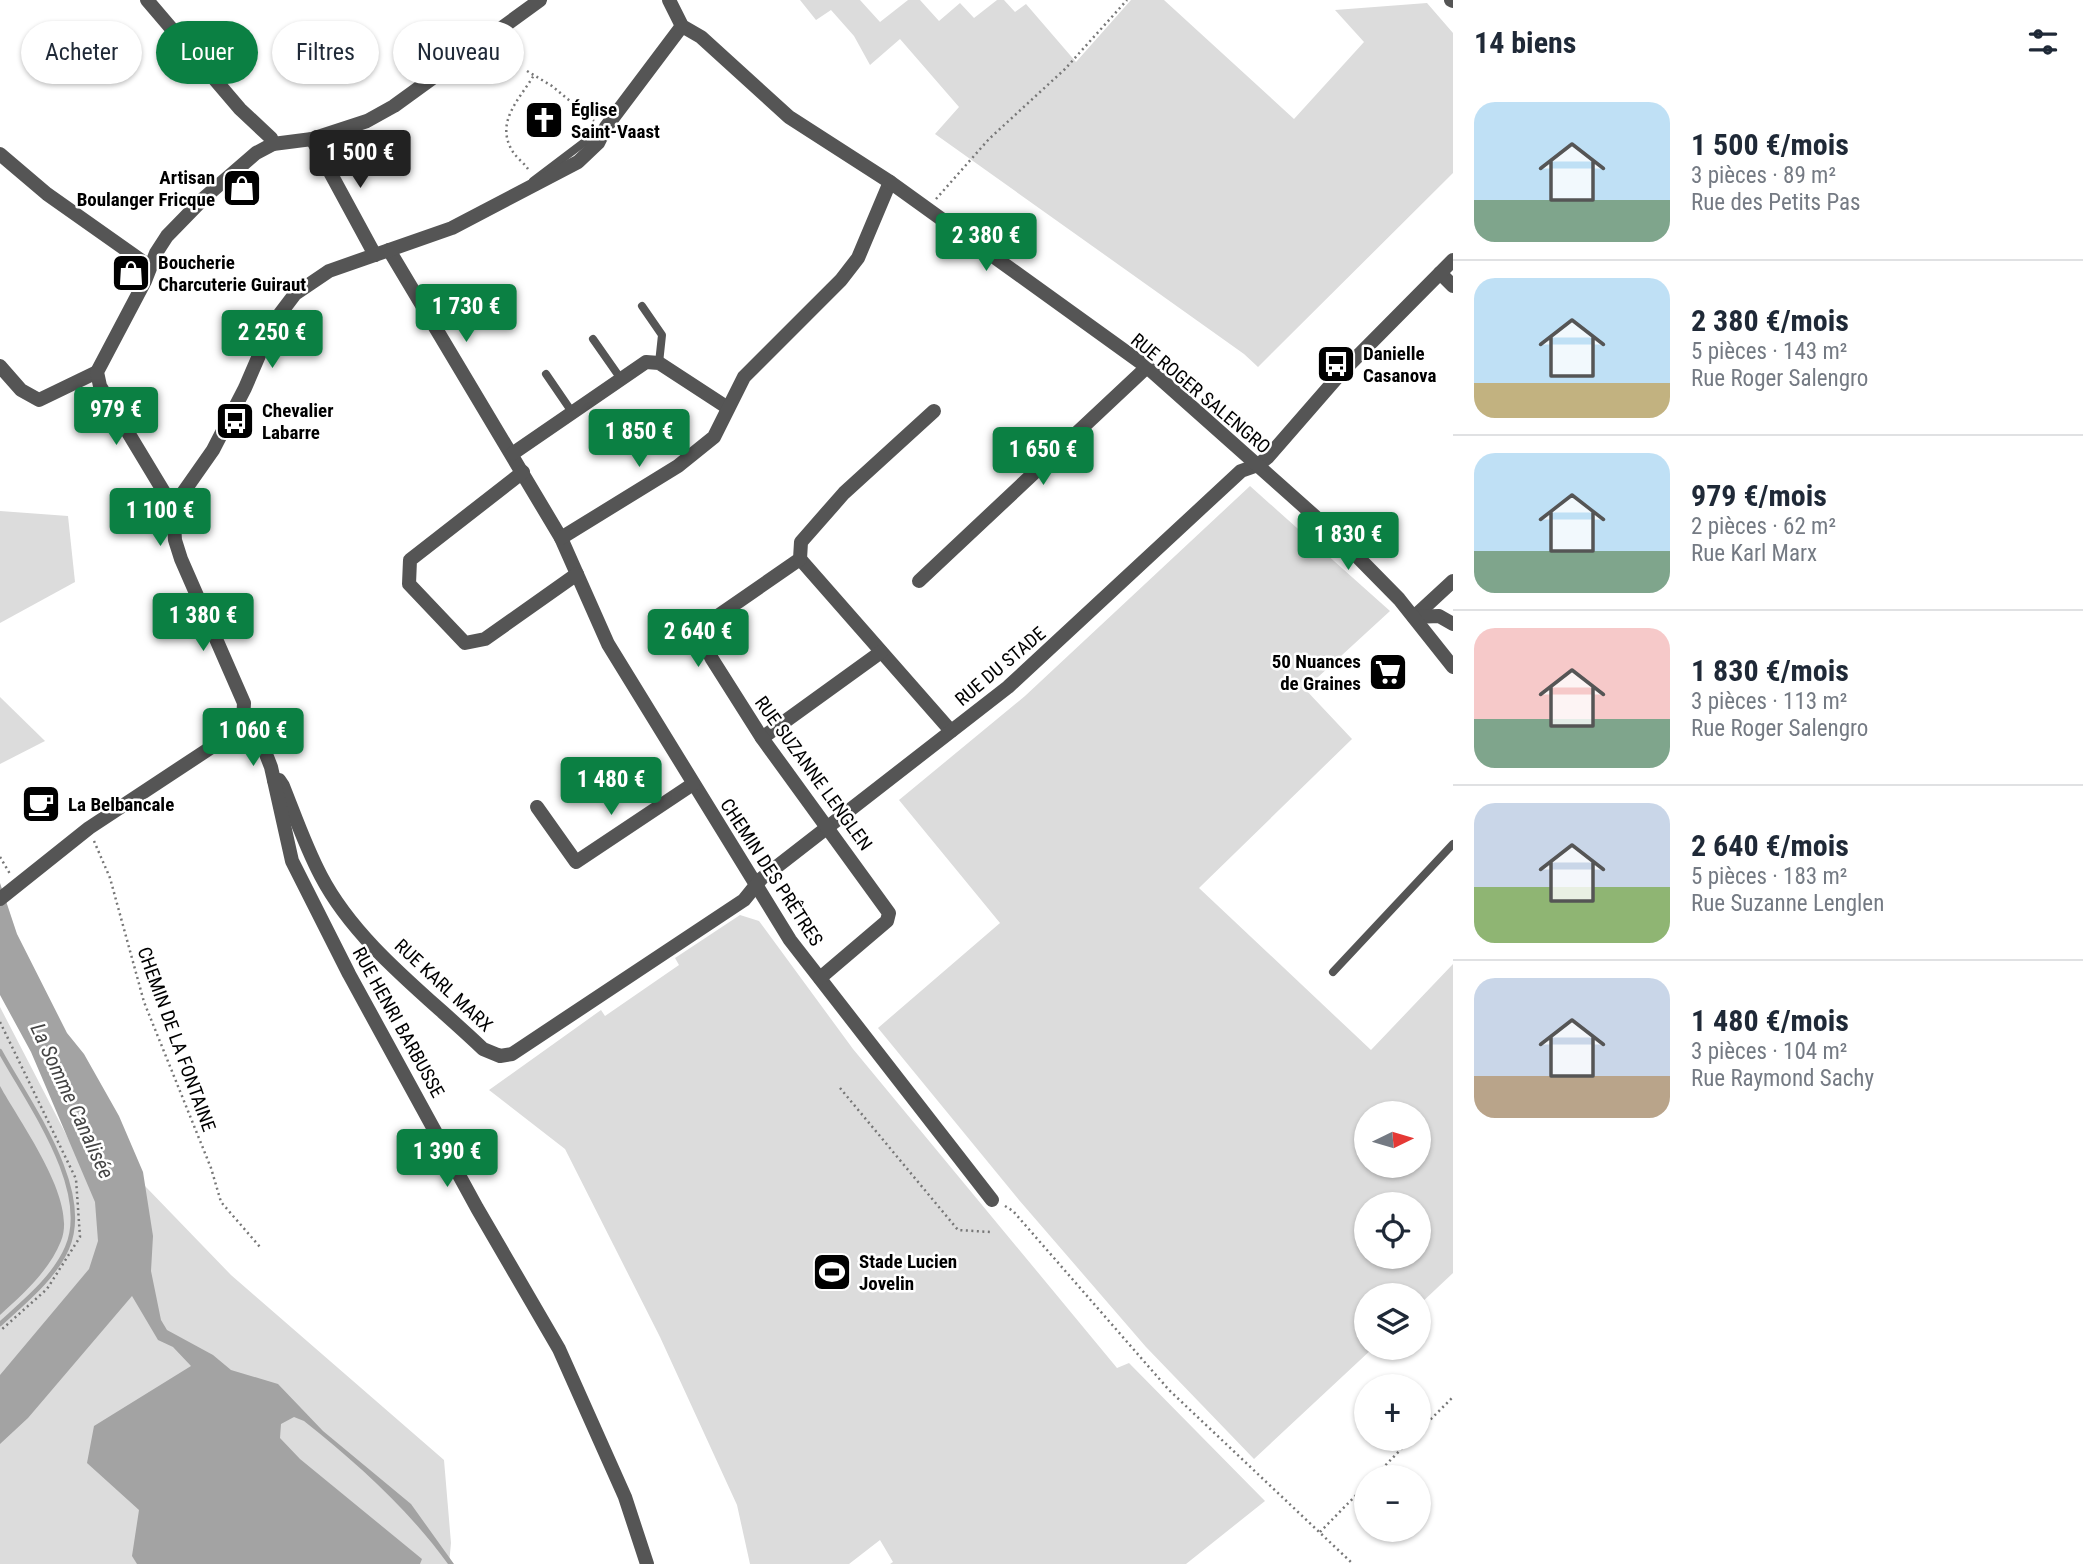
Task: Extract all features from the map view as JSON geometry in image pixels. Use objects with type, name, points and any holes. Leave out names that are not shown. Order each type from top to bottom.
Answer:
[{"type":"street","points":[[147,0],[240,109],[271,138],[273,144]]},
{"type":"street","points":[[0,366],[21,390],[39,400],[97,372],[145,281],[149,266],[167,236],[204,198],[256,153],[273,144],[341,132],[394,106],[540,0]]},
{"type":"street","name":"RUE ROGER SALENGRO","points":[[669,0],[682,26],[701,37],[789,117],[890,182],[1147,368],[1337,536],[1414,617],[1453,667]]},
{"type":"street","points":[[173,507],[213,450],[284,306],[310,281],[452,228],[578,162],[597,143],[606,127],[682,26]]},
{"type":"street","points":[[312,139],[375,255]]},
{"type":"street","points":[[0,154],[47,194],[149,266]]},
{"type":"street","points":[[561,538],[678,466],[714,436],[744,377],[841,280],[858,258],[890,182]]},
{"type":"street","name":"CHEMIN DES PRÊTRES","points":[[389,250],[561,538],[608,644],[790,940],[992,1199]]},
{"type":"street","name":"RUE DU STADE","points":[[757,886],[761,879],[951,732],[1039,659],[1241,471],[1258,466],[1342,372],[1453,260]]},
{"type":"street","points":[[1440,273],[1453,286]]},
{"type":"street","points":[[512,454],[646,362],[659,363],[728,408]]},
{"type":"street","points":[[919,580],[1147,368]]},
{"type":"street","points":[[5,896],[89,828],[233,733],[243,721],[244,703],[181,559],[175,540],[173,507],[100,386],[97,372]]},
{"type":"street","points":[[934,411],[844,493],[801,542],[800,559],[951,732]]},
{"type":"street","points":[[523,472],[410,560],[409,584],[465,643],[485,639],[577,574]]},
{"type":"street","name":"RUE SUZANNE LENGLEN","points":[[800,559],[709,622],[704,643],[762,738],[889,913],[887,921],[820,978]]},
{"type":"street","points":[[1414,617],[1453,582]]},
{"type":"street","points":[[1414,617],[1439,616],[1453,624]]},
{"type":"street","points":[[762,738],[881,652]]},
{"type":"street","name":"RUE HENRI BARBUSSE","points":[[243,721],[264,749],[274,780],[292,862],[349,974],[477,1208],[559,1349],[625,1497],[647,1564]]},
{"type":"street","name":"RUE KARL MARX","points":[[274,780],[279,780],[283,786],[321,876],[344,911],[377,949],[483,1049],[500,1056],[512,1054],[612,988],[744,900],[757,886]]},
{"type":"street","points":[[537,807],[576,862],[693,784]]},
{"type":"lane","points":[[642,306],[662,335],[659,363]]},
{"type":"lane","points":[[593,339],[621,379]]},
{"type":"lane","points":[[546,374],[572,412]]},
{"type":"lane","points":[[1333,972],[1453,844]]},
{"type":"path","points":[[938,196],[989,139],[1065,69],[1127,0]]},
{"type":"path","points":[[527,71],[569,98],[591,119],[606,127]]},
{"type":"path","points":[[526,188],[520,177],[528,168],[511,148],[506,125],[509,113],[534,75]]},
{"type":"path","name":"CHEMIN DE LA FONTAINE","points":[[89,828],[110,878],[144,1002],[211,1168],[221,1202],[260,1247]]},
{"type":"path","points":[[0,1022],[76,1179],[80,1237],[47,1289],[0,1331]]},
{"type":"path","points":[[840,1088],[958,1230],[990,1232]]},
{"type":"path","points":[[992,1199],[1013,1210],[1169,1390],[1353,1564]]},
{"type":"path","points":[[1431,1419],[1453,1397]]},
{"type":"path","points":[[1386,1465],[1399,1451]]},
{"type":"path","points":[[1320,1532],[1354,1498]]},
{"type":"shaded area","points":[[800,0],[860,0],[880,22],[908,0],[920,0],[939,21],[960,3],[974,18],[997,0],[1004,0],[1015,12],[1026,4],[1076,62],[1131,0],[1164,0],[1294,119],[1364,42],[1335,10],[1427,3],[1453,33],[1453,173],[1258,367],[1244,354],[935,134],[959,107],[900,39],[870,65],[854,36],[831,10],[816,20]]},
{"type":"shaded area","points":[[1250,486],[1390,611],[1305,689],[1352,739],[1199,888],[1371,1050],[1453,964],[1453,1273],[1431,1294],[1431,1283],[1354,1283],[1354,1360],[1360,1360],[1254,1459],[1146,1347],[1019,1200],[878,1028],[1000,923],[899,800],[1025,696]]},
{"type":"shaded area","points":[[0,511],[68,516],[75,582],[0,623]]},
{"type":"shaded area","points":[[0,697],[45,741],[0,764]]},
{"type":"shaded area","name":"Stade Lucien Jovelin","points":[[740,915],[759,921],[853,1049],[1117,1368],[1129,1363],[1265,1501],[1186,1564],[890,1564],[893,1562],[880,1540],[849,1564],[750,1564],[737,1505],[660,1337],[565,1149],[489,1090],[601,1010],[605,1016],[679,965],[675,958]]},
{"type":"shaded area","points":[[0,1007],[71,1144],[116,1156],[231,1275],[444,1460],[451,1543],[449,1564],[0,1564]]},
{"type":"water","name":"La Somme Canalisée","points":[[0,883],[17,934],[67,1033],[84,1054],[119,1116],[143,1172],[153,1236],[151,1271],[161,1320],[167,1330],[213,1355],[231,1370],[278,1384],[323,1431],[411,1504],[454,1564],[448,1564],[416,1524],[363,1471],[304,1421],[294,1417],[281,1424],[280,1438],[300,1459],[422,1559],[420,1564],[137,1564],[132,1556],[139,1510],[87,1463],[94,1426],[191,1366],[173,1347],[158,1340],[132,1296],[28,1418],[0,1444],[0,1375],[89,1269],[98,1241],[95,1202],[31,1052],[0,995]]},
{"type":"water","points":[[0,1086],[44,1162],[61,1205],[64,1224],[61,1241],[50,1262],[35,1281],[0,1315]]},
{"type":"waterway","points":[[0,1051],[53,1146],[71,1199],[73,1225],[67,1248],[54,1269],[38,1289],[0,1324]]},
{"type":"place","name":"Église Saint-Vaast","points":[[544,120]]},
{"type":"place","name":"Artisan Boulanger Fricque","points":[[242,188]]},
{"type":"place","name":"Boucherie Charcuterie Guiraut","points":[[131,273]]},
{"type":"place","name":"Danielle Casanova","points":[[1336,364]]},
{"type":"place","name":"Chevalier Labarre","points":[[235,421]]},
{"type":"place","name":"50 Nuances de Graines","points":[[1388,672]]},
{"type":"place","name":"La Belbancale","points":[[41,804]]},
{"type":"place","name":"Stade Lucien Jovelin","points":[[832,1272]]}]
